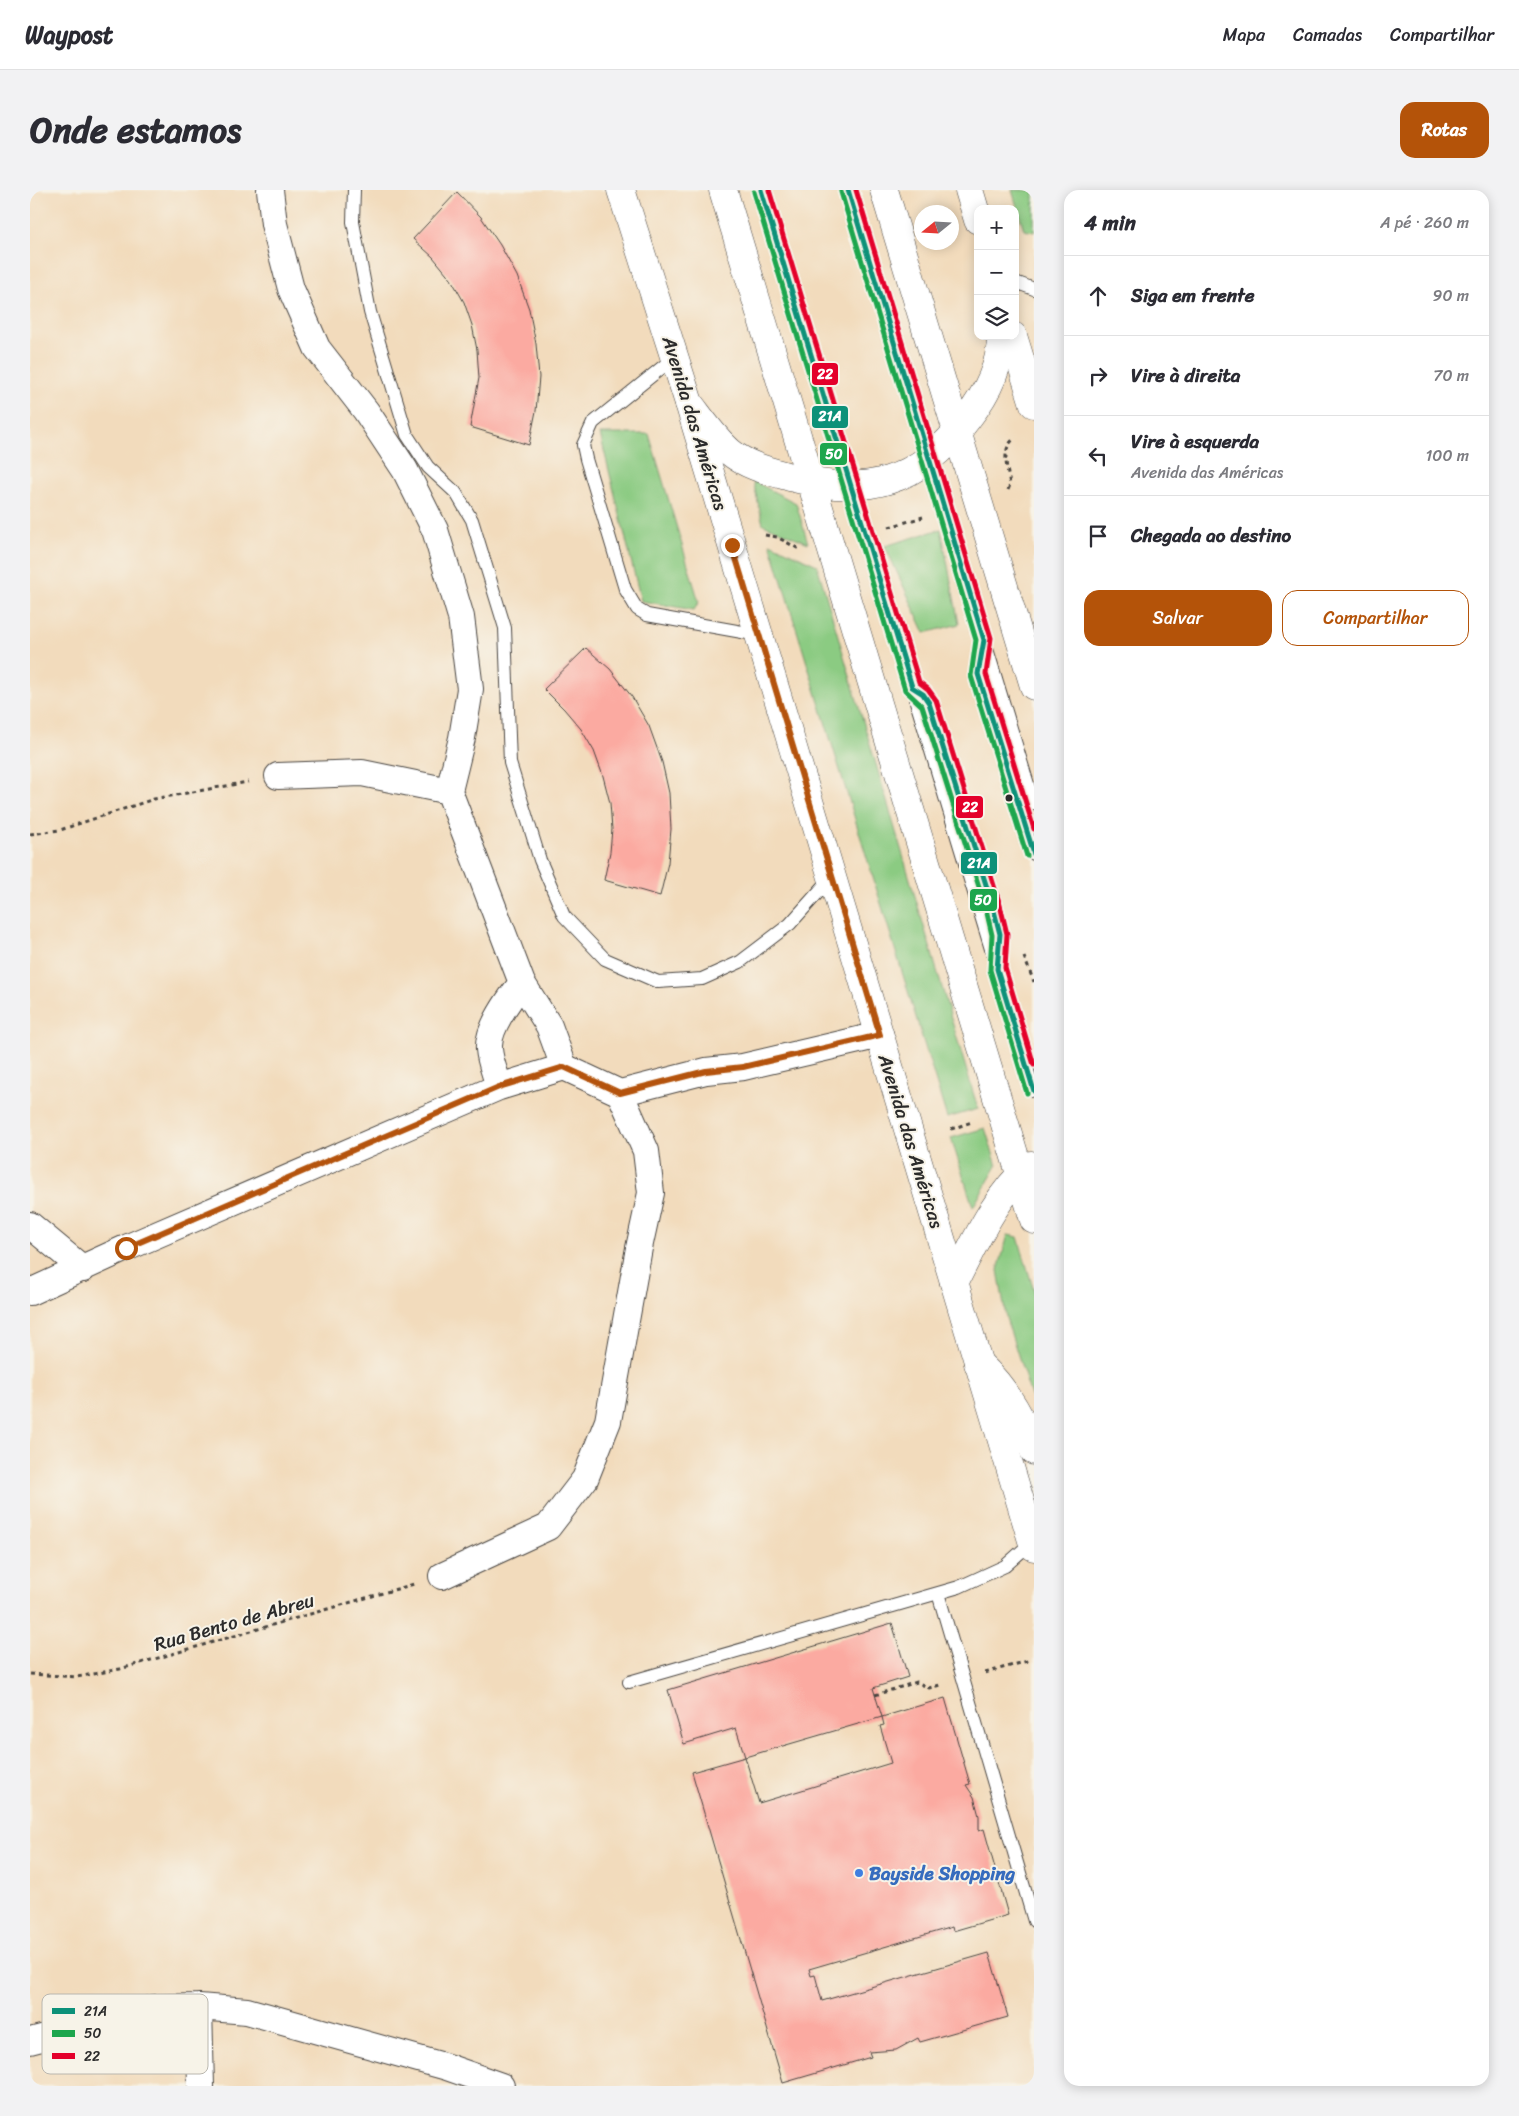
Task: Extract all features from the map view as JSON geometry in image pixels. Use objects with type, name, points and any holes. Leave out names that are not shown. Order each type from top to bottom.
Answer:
[{"type":"main road","name":"Avenida das Américas","points":[[621,190],[689,403],[1033,1544]]},
{"type":"main road","points":[[723,190],[812,483],[1027,1169],[1034,1220]]},
{"type":"main road","points":[[884,190],[1034,686]]},
{"type":"main road","points":[[968,190],[974,208]]},
{"type":"main road","points":[[689,403],[714,436],[731,453],[745,462],[812,483],[851,487],[877,484],[895,478],[929,460],[957,432],[987,388],[996,366],[1000,340]]},
{"type":"main road","points":[[1014,340],[1034,404]]},
{"type":"main road","points":[[954,1283],[982,1228],[1027,1169]]},
{"type":"main road","points":[[978,1363],[995,1379],[1015,1405],[1034,1451]]},
{"type":"street","points":[[270,190],[274,224],[291,289],[318,348],[366,411],[405,470],[438,539],[461,618],[470,690],[462,738],[449,791],[522,983],[549,1026],[564,1067]]},
{"type":"street","points":[[278,776],[362,773],[449,791]]},
{"type":"street","points":[[499,1087],[488,1048],[496,1022],[522,983]]},
{"type":"street","points":[[30,1292],[135,1244],[499,1087],[564,1067],[620,1093],[706,1071],[743,1067],[880,1035]]},
{"type":"street","points":[[442,1576],[548,1527],[585,1479],[608,1421],[639,1248],[651,1193],[646,1151],[620,1093]]},
{"type":"street","points":[[30,1224],[83,1269]]},
{"type":"street","points":[[208,2008],[247,2011],[447,2066],[501,2086]]},
{"type":"lane","points":[[354,190],[352,222],[370,312],[407,435],[428,467],[456,493],[472,520],[506,628],[510,763],[540,860],[564,916],[605,959],[658,982],[702,979],[740,962],[790,924],[832,877]]},
{"type":"lane","points":[[761,190],[912,687],[923,694],[928,703],[993,907],[1000,934],[997,969],[1034,1091]]},
{"type":"lane","points":[[848,190],[1034,804]]},
{"type":"lane","points":[[1019,283],[1034,289]]},
{"type":"lane","points":[[675,357],[593,422],[584,445],[586,459],[625,589],[637,609],[647,614],[759,635]]},
{"type":"lane","points":[[984,640],[978,674],[1034,854]]},
{"type":"lane","points":[[629,1682],[959,1587],[1005,1566],[1033,1544]]},
{"type":"lane","points":[[938,1594],[1034,1921]]},
{"type":"path","points":[[1001,494],[1008,490],[1010,485],[1006,451],[1008,444],[1014,439]]},
{"type":"path","points":[[883,529],[928,516]]},
{"type":"path","points":[[765,535],[777,537],[804,550]]},
{"type":"path","points":[[30,834],[60,830],[154,799],[278,776]]},
{"type":"path","points":[[951,1129],[974,1122]]},
{"type":"path","name":"Rua Bento de Abreu","points":[[30,1674],[78,1677],[120,1670],[442,1576]]},
{"type":"green space","points":[[1012,190],[1034,190],[1034,232],[1024,230],[1019,213],[1019,205],[1016,205]]},
{"type":"green space","points":[[600,434],[649,434],[699,602],[694,610],[641,601]]},
{"type":"green space","points":[[753,481],[796,503],[808,543],[763,524]]},
{"type":"green space","points":[[941,529],[959,624],[925,633],[885,546]]},
{"type":"green space","points":[[770,543],[817,565],[978,1109],[947,1118]]},
{"type":"green space","points":[[985,1128],[997,1166],[973,1207],[951,1138]]},
{"type":"green space","points":[[1008,1235],[1018,1237],[1034,1291],[1034,1405],[1006,1318],[998,1270]]},
{"type":"building","points":[[457,192],[481,217],[500,245],[517,276],[529,309],[536,344],[539,377],[536,411],[529,445],[470,427],[479,378],[477,350],[472,325],[464,302],[451,279],[433,257],[413,239]]},
{"type":"building","points":[[586,648],[610,669],[632,697],[649,726],[662,762],[669,793],[671,829],[668,863],[660,896],[604,880],[610,852],[612,829],[610,803],[603,776],[594,751],[581,729],[544,689]]},
{"type":"building","points":[[892,1623],[908,1677],[873,1688],[882,1717],[745,1757],[736,1728],[684,1744],[668,1690]]},
{"type":"building","name":"Bayside Shopping","points":[[945,1698],[970,1784],[966,1785],[974,1797],[979,1816],[979,1831],[984,1829],[1008,1915],[953,1931],[952,1927],[809,1969],[811,1976],[815,1975],[822,2001],[989,1953],[1008,2017],[920,2042],[918,2038],[896,2050],[869,2052],[871,2057],[783,2083],[692,1772],[745,1757],[759,1803],[891,1763],[880,1726],[884,1725],[882,1717]]},
{"type":"transit line","name":"21A","points":[[761,190],[912,687],[923,694],[929,703],[993,907],[1000,934],[997,969],[1034,1091]]},
{"type":"transit line","name":"22","points":[[769,190],[919,682],[928,689],[936,700],[1000,905],[1007,934],[1005,968],[1034,1065]]},
{"type":"transit line","name":"21A","points":[[848,190],[984,640],[978,674],[1034,854]]},
{"type":"transit line","name":"22","points":[[856,190],[991,638],[986,674],[1034,829]]},
{"type":"transit line","name":"50","points":[[754,192],[905,690],[922,706],[986,909],[992,935],[990,970],[1027,1093]]},
{"type":"transit line","name":"50","points":[[841,192],[976,640],[971,676],[1027,856]]},
{"type":"place","name":"Bayside Shopping","points":[[859,1873]]},
{"type":"route","points":[[126,1248],[499,1087],[564,1067],[620,1093],[706,1071],[743,1067],[880,1035],[732,545]]}]
